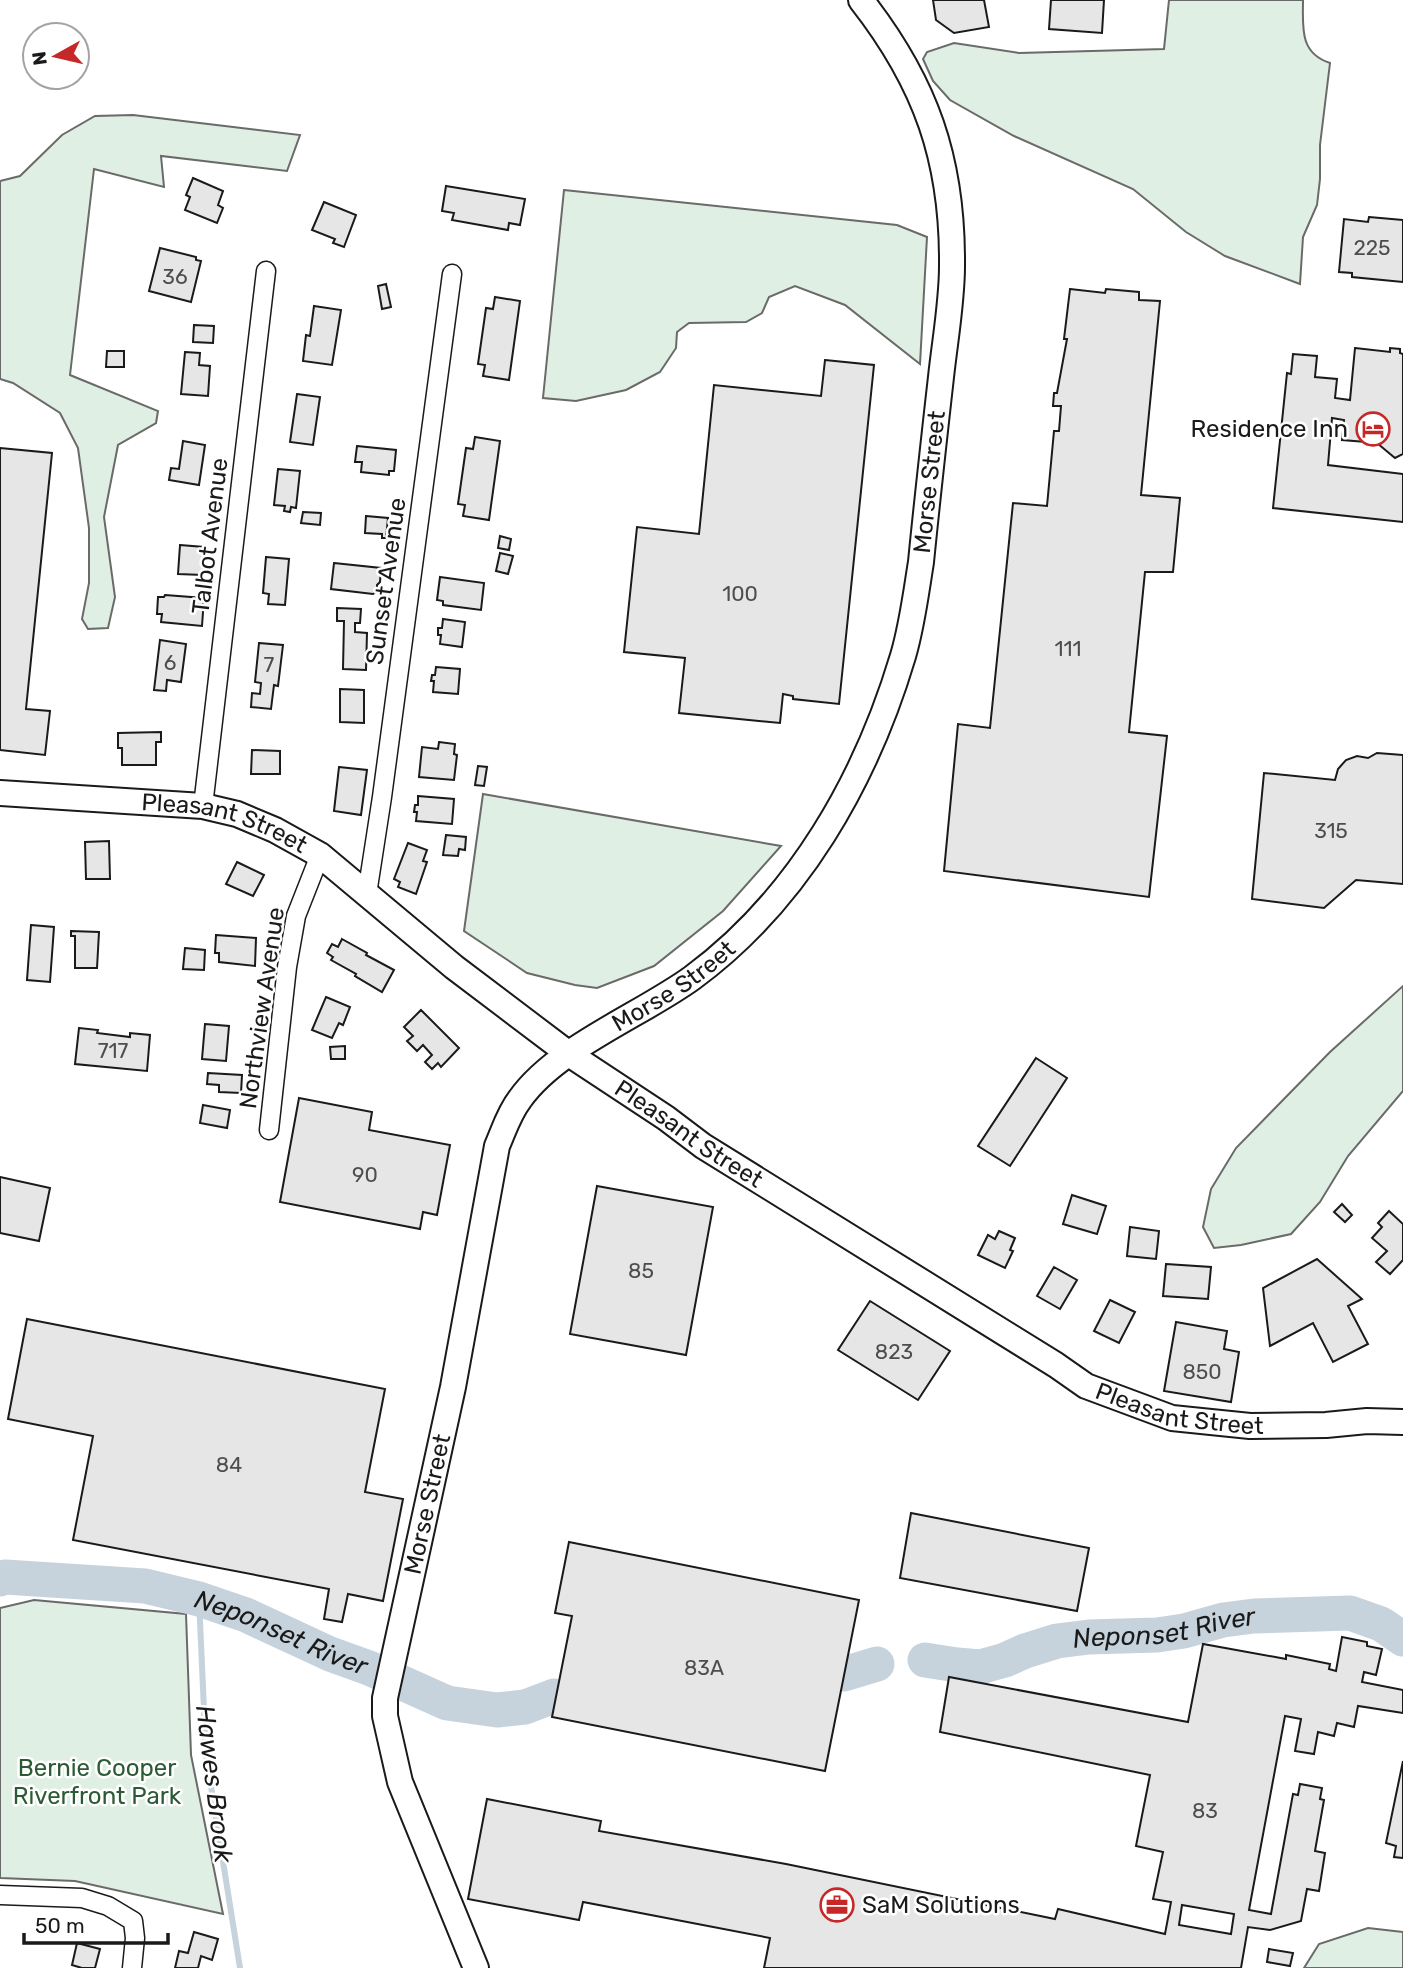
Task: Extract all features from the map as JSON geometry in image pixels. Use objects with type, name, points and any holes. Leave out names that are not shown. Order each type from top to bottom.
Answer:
[{"type":"street","name":"Morse Street","points":[[476,1968],[400,1782],[385,1716],[385,1698],[453,1387],[497,1146],[510,1115],[538,1079],[569,1054],[707,966],[746,930],[791,882],[816,849],[846,794],[883,714],[904,654],[921,562],[945,341],[952,268],[951,211],[937,139],[917,87],[888,36],[860,0]]},
{"type":"street","name":"Talbot Avenue","points":[[203,806],[266,271]]},
{"type":"street","name":"Sunset Avenue","points":[[367,894],[452,274]]},
{"type":"street","name":"Pleasant Street","points":[[0,793],[203,806],[237,814],[275,830],[320,855],[433,952],[569,1054],[666,1118],[703,1146],[1086,1386],[1172,1418],[1250,1426],[1403,1422]]},
{"type":"street","name":"Northview Avenue","points":[[269,1130],[287,967],[296,916],[320,855]]},
{"type":"street","points":[[0,1895],[82,1898],[108,1906],[133,1921],[135,1938],[132,1968]]},
{"type":"green space","points":[[1169,0],[1303,0],[1303,29],[1308,46],[1320,59],[1330,63],[1320,145],[1317,205],[1303,237],[1300,284],[1225,256],[1186,232],[1133,189],[1014,136],[950,100],[933,81],[923,59],[927,52],[954,43],[1019,53],[1164,49]]},
{"type":"green space","points":[[133,115],[300,135],[287,171],[161,156],[164,187],[94,169],[70,375],[158,411],[156,423],[118,445],[104,517],[115,597],[108,628],[88,629],[82,619],[89,583],[89,528],[78,448],[60,413],[13,383],[0,379],[0,181],[20,176],[62,135],[95,116]]},
{"type":"green space","points":[[564,190],[897,225],[927,237],[920,364],[845,305],[795,286],[769,297],[762,313],[746,322],[689,323],[677,332],[676,348],[660,372],[626,390],[576,401],[543,398]]},
{"type":"green space","points":[[483,794],[781,846],[723,911],[654,966],[597,988],[575,985],[527,973],[464,931]]},
{"type":"green space","points":[[1403,986],[1403,1091],[1348,1156],[1320,1202],[1291,1234],[1214,1248],[1203,1227],[1211,1189],[1236,1148],[1330,1052]]},
{"type":"green space","name":"Bernie Cooper Riverfront Park","points":[[34,1600],[186,1614],[191,1755],[223,1914],[75,1881],[0,1878],[0,1608]]},
{"type":"green space","points":[[1368,1928],[1403,1932],[1403,1968],[1304,1968],[1319,1944]]},
{"type":"building","points":[[933,0],[984,0],[989,27],[954,33],[936,20]]},
{"type":"building","points":[[1051,0],[1104,0],[1102,33],[1049,29]]},
{"type":"building","points":[[193,178],[223,191],[218,205],[223,208],[217,223],[185,210],[190,197],[186,195]]},
{"type":"building","points":[[446,186],[525,199],[520,225],[509,223],[508,230],[452,220],[454,213],[442,211]]},
{"type":"building","points":[[324,202],[356,215],[344,247],[333,243],[335,239],[312,230]]},
{"type":"building","points":[[1369,217],[1403,220],[1403,282],[1352,277],[1352,273],[1339,272],[1344,219],[1368,222]]},
{"type":"building","points":[[160,248],[196,257],[196,260],[201,261],[191,302],[149,291]]},
{"type":"building","points":[[386,284],[391,307],[382,309],[378,286]]},
{"type":"building","points":[[1070,289],[1105,293],[1106,289],[1139,292],[1139,300],[1160,301],[1141,495],[1180,498],[1173,572],[1145,572],[1129,732],[1167,736],[1149,897],[944,871],[958,724],[990,728],[1013,503],[1047,506],[1054,431],[1059,431],[1061,406],[1053,406],[1054,393],[1057,393],[1067,339],[1064,339]]},
{"type":"building","points":[[495,297],[520,301],[509,380],[483,376],[485,365],[478,364],[486,308],[493,309]]},
{"type":"building","points":[[314,306],[341,310],[332,365],[303,361],[306,335],[310,336]]},
{"type":"building","points":[[194,325],[214,326],[213,343],[193,342]]},
{"type":"building","name":"Residence Inn","points":[[1355,348],[1390,352],[1390,348],[1400,349],[1403,354],[1403,454],[1395,458],[1367,438],[1366,442],[1342,440],[1344,420],[1332,418],[1328,465],[1403,474],[1403,522],[1273,508],[1287,373],[1291,374],[1293,354],[1317,356],[1315,377],[1337,379],[1335,398],[1350,400]]},
{"type":"building","points":[[107,351],[124,351],[124,367],[106,367]]},
{"type":"building","points":[[185,352],[200,353],[199,365],[210,366],[208,396],[181,394]]},
{"type":"building","points":[[825,360],[874,365],[839,704],[793,699],[793,696],[783,694],[780,723],[679,713],[685,658],[624,652],[637,527],[699,534],[714,385],[821,396]]},
{"type":"building","points":[[297,394],[320,397],[313,445],[290,442]]},
{"type":"building","points":[[475,437],[500,441],[489,520],[463,516],[465,505],[458,504],[466,448],[473,449]]},
{"type":"building","points":[[183,441],[205,445],[199,485],[169,480],[171,468],[179,469]]},
{"type":"building","points":[[357,446],[396,450],[394,471],[389,471],[389,475],[361,472],[362,462],[355,462]]},
{"type":"building","points":[[0,448],[52,453],[26,709],[50,711],[45,755],[0,750]]},
{"type":"building","points":[[278,469],[300,471],[296,508],[291,507],[290,512],[284,511],[285,506],[274,505]]},
{"type":"building","points":[[303,512],[321,513],[320,525],[301,523]]},
{"type":"building","points":[[366,516],[388,518],[386,538],[382,538],[382,534],[365,533]]},
{"type":"building","points":[[500,536],[511,539],[509,550],[498,548]]},
{"type":"building","points":[[180,545],[204,547],[203,575],[178,574]]},
{"type":"building","points":[[500,553],[513,556],[508,574],[496,571]]},
{"type":"building","points":[[266,557],[289,559],[285,605],[268,604],[269,594],[263,593]]},
{"type":"building","points":[[334,563],[381,568],[377,591],[373,594],[331,589]]},
{"type":"building","points":[[440,577],[484,583],[481,610],[443,605],[443,601],[437,600]]},
{"type":"building","points":[[165,595],[204,598],[202,626],[161,622],[162,614],[157,614],[158,597]]},
{"type":"building","points":[[337,608],[361,609],[360,623],[355,623],[355,632],[367,633],[366,670],[343,669],[344,621],[337,621]]},
{"type":"building","points":[[443,619],[465,622],[462,647],[440,644],[441,635],[438,635],[438,628],[442,628]]},
{"type":"building","points":[[160,640],[186,644],[181,682],[167,680],[166,691],[154,690]]},
{"type":"building","points":[[259,643],[283,645],[278,686],[274,685],[271,709],[251,707],[252,693],[260,694],[261,683],[255,682]]},
{"type":"building","points":[[436,667],[460,669],[458,694],[433,692],[434,681],[431,681]]},
{"type":"building","points":[[340,689],[364,690],[364,723],[340,722]]},
{"type":"building","points":[[161,732],[161,742],[156,742],[156,765],[122,765],[122,748],[118,748],[118,733]]},
{"type":"building","points":[[439,742],[455,744],[454,754],[457,755],[454,780],[419,777],[422,747],[438,749]]},
{"type":"building","points":[[252,750],[280,751],[280,774],[251,774]]},
{"type":"building","points":[[1377,753],[1403,755],[1403,884],[1356,880],[1324,908],[1252,899],[1264,773],[1335,780],[1338,769],[1346,760],[1357,756],[1368,758]]},
{"type":"building","points":[[478,766],[487,767],[484,786],[475,785]]},
{"type":"building","points":[[339,767],[367,770],[361,815],[334,811]]},
{"type":"building","points":[[418,796],[454,799],[452,824],[416,821],[417,812],[414,812],[415,805],[418,805]]},
{"type":"building","points":[[446,835],[466,837],[465,850],[459,849],[458,856],[443,855]]},
{"type":"building","points":[[109,841],[110,879],[86,879],[85,842]]},
{"type":"building","points":[[408,843],[427,850],[423,861],[427,862],[416,894],[398,887],[400,882],[394,879]]},
{"type":"building","points":[[237,862],[264,875],[253,896],[226,884]]},
{"type":"building","points":[[31,925],[54,927],[50,982],[27,980]]},
{"type":"building","points":[[71,931],[99,932],[97,968],[75,968],[75,936],[71,936]]},
{"type":"building","points":[[216,935],[256,938],[255,966],[219,962],[219,953],[215,953]]},
{"type":"building","points":[[342,939],[394,970],[382,992],[331,960],[333,957],[327,953],[332,944],[338,947]]},
{"type":"building","points":[[185,948],[205,950],[204,970],[183,969]]},
{"type":"building","points":[[326,997],[350,1007],[343,1025],[339,1023],[332,1038],[312,1030]]},
{"type":"building","points":[[421,1010],[459,1048],[441,1067],[438,1063],[432,1069],[425,1062],[432,1055],[423,1045],[417,1051],[407,1041],[413,1036],[404,1027]]},
{"type":"building","points":[[205,1024],[229,1026],[226,1061],[202,1059]]},
{"type":"building","points":[[79,1028],[130,1037],[130,1033],[150,1035],[147,1071],[75,1064]]},
{"type":"building","points":[[345,1046],[345,1059],[331,1059],[330,1047]]},
{"type":"building","points":[[1036,1058],[1067,1078],[1010,1166],[978,1146]]},
{"type":"building","points":[[208,1073],[242,1075],[241,1093],[219,1092],[219,1085],[207,1084]]},
{"type":"building","points":[[299,1098],[372,1112],[369,1130],[450,1145],[437,1215],[423,1212],[420,1229],[280,1202]]},
{"type":"building","points":[[203,1105],[230,1110],[227,1128],[200,1123]]},
{"type":"building","points":[[0,1177],[50,1188],[39,1241],[0,1233]]},
{"type":"building","points":[[597,1186],[713,1207],[686,1355],[570,1334]]},
{"type":"building","points":[[1072,1195],[1106,1206],[1097,1234],[1063,1224]]},
{"type":"building","points":[[1342,1204],[1352,1215],[1345,1222],[1334,1212]]},
{"type":"building","points":[[1389,1211],[1403,1224],[1403,1260],[1390,1274],[1376,1262],[1387,1251],[1372,1238],[1382,1227],[1378,1223]]},
{"type":"building","points":[[1130,1227],[1159,1231],[1156,1259],[1127,1256]]},
{"type":"building","points":[[999,1231],[1015,1238],[1010,1250],[1013,1251],[1005,1268],[978,1255],[988,1235],[995,1239]]},
{"type":"building","points":[[1317,1259],[1362,1299],[1348,1306],[1368,1344],[1333,1362],[1313,1323],[1270,1346],[1263,1288]]},
{"type":"building","points":[[1166,1264],[1211,1267],[1208,1299],[1163,1296]]},
{"type":"building","points":[[1054,1267],[1077,1280],[1060,1309],[1037,1296]]},
{"type":"building","points":[[1110,1300],[1135,1312],[1119,1343],[1094,1331]]},
{"type":"building","points":[[870,1301],[950,1351],[918,1400],[838,1350]]},
{"type":"building","points":[[27,1319],[385,1389],[365,1492],[403,1499],[383,1601],[348,1594],[342,1622],[324,1619],[329,1589],[73,1540],[93,1436],[8,1419]]},
{"type":"building","points":[[1176,1322],[1227,1331],[1224,1349],[1239,1352],[1231,1402],[1164,1391]]},
{"type":"building","points":[[911,1513],[1089,1548],[1077,1611],[900,1578]]},
{"type":"building","points":[[569,1542],[859,1600],[825,1771],[552,1717],[572,1616],[555,1613]]},
{"type":"building","points":[[1342,1637],[1367,1642],[1367,1646],[1382,1649],[1376,1675],[1364,1672],[1362,1682],[1403,1690],[1403,1713],[1358,1706],[1354,1727],[1337,1723],[1334,1736],[1318,1732],[1314,1754],[1295,1751],[1301,1719],[1285,1716],[1249,1910],[1271,1914],[1293,1794],[1298,1795],[1300,1784],[1322,1788],[1320,1799],[1324,1800],[1315,1851],[1325,1853],[1319,1891],[1307,1889],[1301,1921],[1270,1930],[1248,1927],[1241,1968],[764,1968],[770,1938],[583,1902],[579,1920],[468,1899],[487,1799],[601,1821],[599,1831],[786,1864],[1055,1919],[1058,1909],[1165,1934],[1171,1902],[1153,1899],[1163,1852],[1136,1846],[1150,1775],[940,1732],[949,1677],[1188,1722],[1203,1644],[1286,1659],[1286,1655],[1330,1664],[1329,1669],[1336,1671]],"holes":[[[1182,1905],[1234,1914],[1231,1934],[1179,1925]]]},
{"type":"building","points":[[1403,1761],[1403,1858],[1394,1857],[1396,1846],[1386,1843]]},
{"type":"building","points":[[194,1932],[218,1939],[212,1960],[201,1956],[198,1968],[175,1968],[179,1951],[188,1953]]},
{"type":"building","points":[[77,1943],[100,1949],[95,1968],[72,1965]]},
{"type":"building","points":[[1269,1949],[1293,1953],[1290,1966],[1267,1962]]},
{"type":"waterway","name":"Neponset River","points":[[0,1579],[5,1577],[145,1586],[199,1599],[246,1615],[447,1703],[497,1710],[525,1707],[554,1696]]},
{"type":"waterway","name":"Hawes Brook","points":[[199,1599],[206,1755],[240,1968]]},
{"type":"waterway","name":"Neponset River","points":[[925,1660],[980,1667],[1057,1641],[1157,1635],[1254,1616],[1350,1613],[1381,1624],[1403,1639]]},
{"type":"waterway","name":"Neponset River","points":[[844,1674],[877,1664]]},
{"type":"place","name":"Residence Inn","points":[[1373,429]]},
{"type":"place","name":"SaM Solutions","points":[[837,1905]]}]
